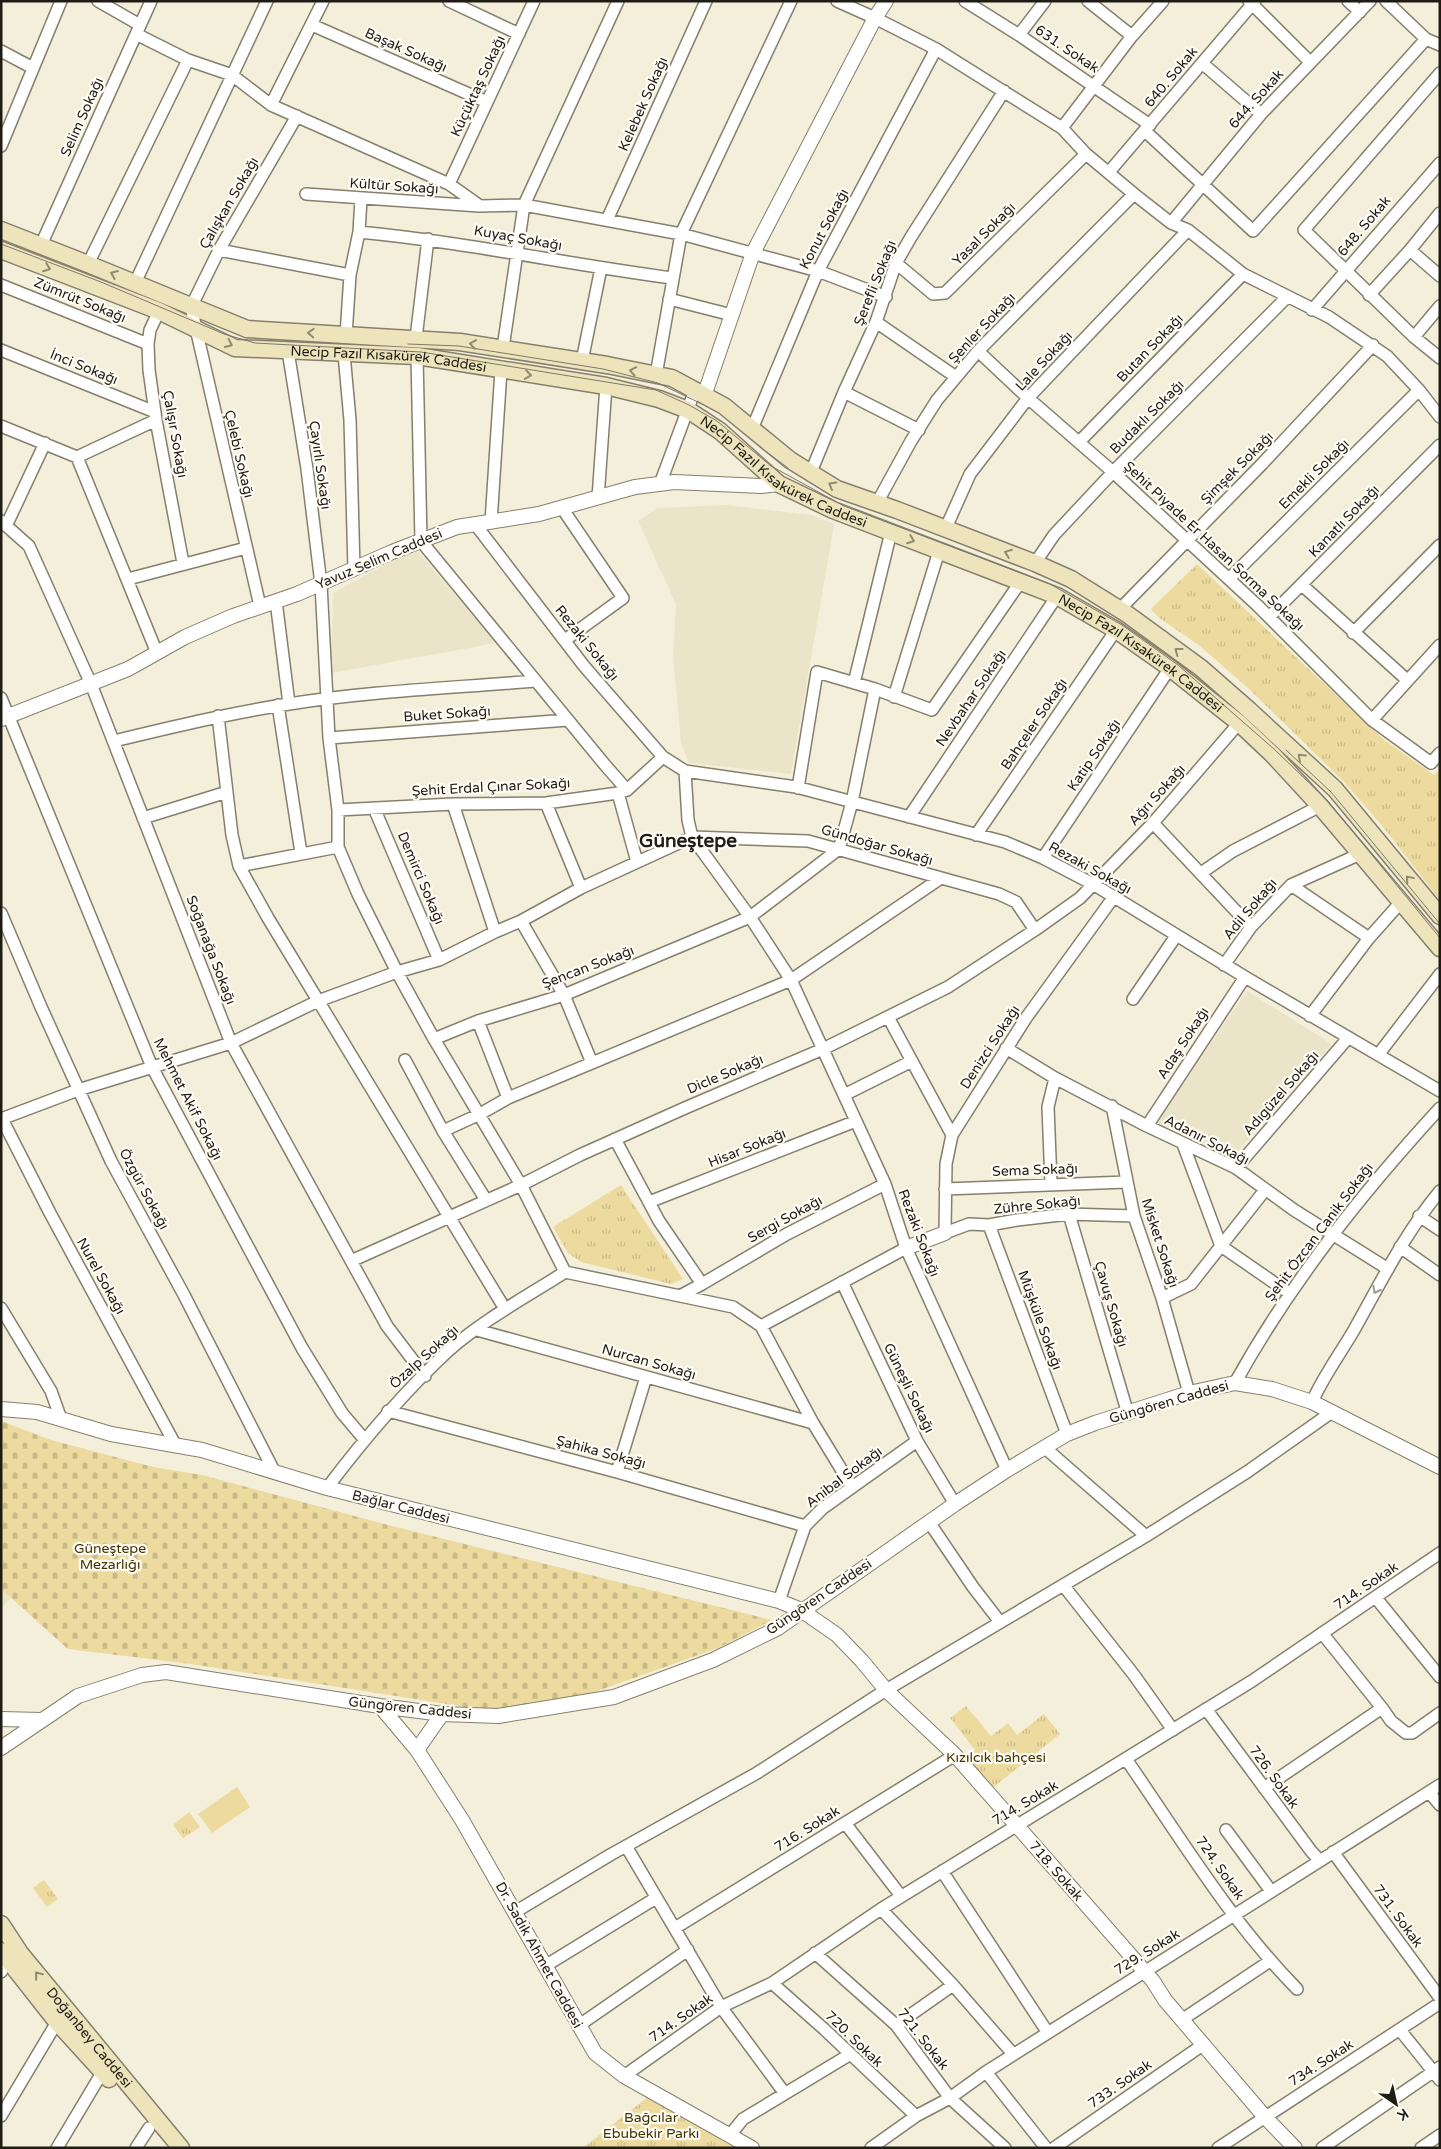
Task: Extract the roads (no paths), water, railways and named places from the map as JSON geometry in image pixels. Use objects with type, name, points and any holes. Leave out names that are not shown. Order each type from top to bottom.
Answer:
[{"type":"main road","name":"Necip Fazıl Kısakürek Caddesi","points":[[1,230],[247,329],[416,338],[503,348],[672,378],[724,406],[790,460],[837,489],[1035,563],[1071,579],[1120,609],[1201,668],[1335,790],[1440,916]]},
{"type":"main road","name":"Necip Fazıl Kısakürek Caddesi","points":[[1,250],[159,311],[234,348],[417,356],[606,386],[659,399],[688,410],[720,431],[779,484],[833,510],[1057,596],[1116,630],[1170,668],[1239,723],[1272,754],[1320,806],[1440,948]]},
{"type":"main road","name":"Doğanbey Caddesi","points":[[1,1924],[20,1953],[181,2148]]},
{"type":"main road","name":"Doğanbey Caddesi","points":[[4,1961],[103,2071],[166,2148]]},
{"type":"street","points":[[1,146],[6,118],[33,68],[61,1]]},
{"type":"street","points":[[98,1],[138,30],[188,60],[232,75],[271,106],[450,184],[480,206]]},
{"type":"street","name":"Selim Sokağı","points":[[41,245],[151,1]]},
{"type":"street","points":[[135,283],[267,1]]},
{"type":"street","points":[[271,106],[323,1]]},
{"type":"street","points":[[448,1],[519,34]]},
{"type":"street","name":"Küçüktaş Sokağı","points":[[450,184],[534,1]]},
{"type":"street","points":[[503,348],[524,204],[618,1]]},
{"type":"street","name":"Kelebek Sokağı","points":[[607,220],[706,1]]},
{"type":"street","points":[[656,375],[681,234],[790,1]]},
{"type":"street","points":[[837,1],[876,18],[936,49],[1062,128],[1086,154],[1134,194],[1171,223],[1188,230],[1242,274],[1329,317],[1373,345],[1387,356],[1420,390],[1440,417]]},
{"type":"street","points":[[660,484],[688,410],[699,393],[732,315],[753,254],[886,1]]},
{"type":"street","name":"631. Sokak","points":[[965,1],[1094,85],[1147,128],[1201,185],[1253,231],[1426,39]]},
{"type":"street","points":[[1019,35],[1045,1]]},
{"type":"street","points":[[1088,1],[1132,36]]},
{"type":"street","points":[[1062,128],[1132,36],[1163,1]]},
{"type":"street","points":[[1348,1],[1360,12]]},
{"type":"street","name":"644. Sokak","points":[[1171,223],[1261,114],[1370,1]]},
{"type":"street","points":[[1386,1],[1426,39],[1440,45]]},
{"type":"street","points":[[1252,2],[1310,62]]},
{"type":"street","name":"640. Sokak","points":[[1109,172],[1252,2]]},
{"type":"street","name":"Başak Sokağı","points":[[312,25],[487,102]]},
{"type":"street","name":"Konut Sokağı","points":[[752,428],[818,271],[936,49]]},
{"type":"street","points":[[1,51],[33,68]]},
{"type":"street","points":[[88,264],[188,60]]},
{"type":"street","points":[[1202,63],[1261,114]]},
{"type":"street","points":[[1440,73],[1304,230],[1369,295],[1414,337],[1440,358]]},
{"type":"street","name":"Şerefli Sokağı","points":[[810,472],[876,322],[896,263],[911,236],[1004,91]]},
{"type":"street","name":"Çalışkan Sokağı","points":[[191,307],[219,250],[297,116]]},
{"type":"street","name":"Yasal Sokağı","points":[[896,263],[933,294],[945,293],[1086,154]]},
{"type":"street","name":"648. Sokak","points":[[1312,310],[1440,162]]},
{"type":"street","name":"Kültür Sokağı","points":[[306,194],[480,206],[524,204],[681,234],[818,271],[886,297]]},
{"type":"street","name":"Şenler Sokağı","points":[[877,503],[937,400],[978,351],[1134,194]]},
{"type":"street","points":[[346,335],[350,275],[359,232],[361,199]]},
{"type":"street","points":[[1369,295],[1410,250],[1440,213]]},
{"type":"street","name":"Lale Sokağı","points":[[945,530],[970,474],[1028,398],[1188,230]]},
{"type":"street","name":"Kuyaç Sokağı","points":[[359,232],[428,239],[517,252],[601,268],[672,278]]},
{"type":"street","points":[[416,338],[428,239]]},
{"type":"street","points":[[219,250],[350,275]]},
{"type":"street","points":[[1410,250],[1440,276]]},
{"type":"street","points":[[582,361],[601,268]]},
{"type":"street","name":"Butan Sokağı","points":[[1079,442],[1242,274]]},
{"type":"street","name":"Zümrüt Sokağı","points":[[1,285],[148,344]]},
{"type":"street","name":"Budaklı Sokağı","points":[[1035,563],[1054,536],[1113,472],[1287,297]]},
{"type":"street","points":[[669,299],[732,315]]},
{"type":"street","points":[[1414,337],[1440,306]]},
{"type":"street","name":"Çelebi Sokağı","points":[[191,307],[194,327],[260,606]]},
{"type":"street","name":"Çalışır Sokağı","points":[[159,311],[150,330],[148,344],[155,416],[183,563]]},
{"type":"street","points":[[876,322],[956,378]]},
{"type":"street","name":"Şimşek Sokağı","points":[[1120,609],[1262,464],[1373,345]]},
{"type":"street","name":"İnci Sokağı","points":[[1,350],[155,416]]},
{"type":"street","name":"Çayırlı Sokağı","points":[[288,351],[321,584],[326,699],[338,810],[338,847]]},
{"type":"street","name":"Şehit Piyade Er Hasan Sorma Sokağı","points":[[978,351],[1269,616],[1372,720],[1431,763],[1440,753]]},
{"type":"street","points":[[344,354],[350,420],[354,569]]},
{"type":"street","points":[[417,356],[421,541],[568,720],[622,791],[637,862]]},
{"type":"street","points":[[491,522],[501,370]]},
{"type":"street","points":[[598,498],[606,386]]},
{"type":"street","name":"Emekli Sokağı","points":[[1229,579],[1420,390]]},
{"type":"street","points":[[844,392],[919,430]]},
{"type":"street","points":[[77,457],[155,416]]},
{"type":"street","points":[[1,426],[77,457],[128,579],[156,653]]},
{"type":"street","points":[[4,523],[44,443]]},
{"type":"street","name":"Kanatlı Sokağı","points":[[1269,616],[1440,445]]},
{"type":"street","name":"Yavuz Selim Caddesi","points":[[5,718],[128,669],[185,637],[233,616],[321,584],[457,527],[539,514],[635,487],[674,482],[761,486],[779,484]]},
{"type":"street","points":[[562,508],[622,598],[565,640]]},
{"type":"street","name":"Soğanağa Sokağı","points":[[4,523],[29,546],[91,684],[231,1043],[387,1326],[425,1376]]},
{"type":"street","name":"Rezaki Sokağı","points":[[475,524],[565,640],[663,757],[685,772],[798,788],[1006,842],[1043,858],[1093,884],[1224,965],[1440,1092]]},
{"type":"street","points":[[854,683],[891,532]]},
{"type":"street","points":[[1353,633],[1440,545]]},
{"type":"street","points":[[128,579],[246,548]]},
{"type":"street","points":[[894,697],[939,550]]},
{"type":"street","points":[[798,788],[817,672],[875,689],[932,710],[1021,581]]},
{"type":"street","points":[[1302,585],[1407,680]]},
{"type":"street","name":"Nevbahar Sokağı","points":[[909,817],[1057,596]]},
{"type":"street","points":[[276,601],[284,705],[301,853]]},
{"type":"street","name":"Bahçeler Sokağı","points":[[976,835],[1116,630]]},
{"type":"street","points":[[1372,720],[1440,645]]},
{"type":"street","name":"Katip Sokağı","points":[[1043,858],[1170,668]]},
{"type":"street","points":[[114,741],[218,716],[326,699],[535,681]]},
{"type":"street","points":[[839,850],[852,802],[875,689]]},
{"type":"street","name":"Mehmet Akif Sokağı","points":[[1,698],[5,718],[152,1067],[302,1348],[342,1413],[364,1439]]},
{"type":"street","points":[[218,716],[232,835],[239,866],[318,1001],[505,1309]]},
{"type":"street","name":"Buket Sokağı","points":[[329,738],[568,720]]},
{"type":"street","name":"Ağrı Sokağı","points":[[1093,884],[1153,823],[1239,723]]},
{"type":"street","points":[[622,791],[663,757]]},
{"type":"street","name":"Rezaki Sokağı","points":[[685,772],[688,820],[692,837],[750,917],[791,980],[885,1184],[906,1248],[1007,1470]]},
{"type":"street","name":"Şehit Erdal Çınar Sokağı","points":[[338,810],[453,804],[546,803],[622,791]]},
{"type":"street","points":[[144,818],[227,792]]},
{"type":"street","points":[[546,803],[581,888]]},
{"type":"street","points":[[453,804],[495,932]]},
{"type":"street","points":[[1201,873],[1233,851],[1320,806]]},
{"type":"street","name":"Demirci Sokağı","points":[[374,808],[440,960]]},
{"type":"street","points":[[1153,823],[1251,926]]},
{"type":"street","points":[[2,1119],[78,1090],[231,1043],[318,1001],[397,972],[440,960],[495,932],[521,922],[581,888],[692,837]]},
{"type":"street","name":"Gündoğar Sokağı","points":[[692,837],[808,841],[999,894],[1016,902],[1035,930]]},
{"type":"street","points":[[239,866],[338,847],[358,894],[397,972],[434,1040],[521,1185],[565,1272],[733,1307],[761,1326],[813,1423],[852,1487]]},
{"type":"street","name":"Şencan Sokağı","points":[[434,1040],[478,1021],[564,995],[750,917],[839,850]]},
{"type":"street","name":"Adil Sokağı","points":[[1224,965],[1251,926],[1291,885],[1360,854]]},
{"type":"street","points":[[443,1130],[480,1114],[508,1098],[791,980],[941,878]]},
{"type":"street","name":"Dicle Sokağı","points":[[351,1261],[521,1185],[615,1139],[823,1049],[948,987],[1035,930],[1080,898],[1093,884]]},
{"type":"street","points":[[1291,885],[1369,938]]},
{"type":"street","name":"Denizci Sokağı","points":[[945,1233],[946,1164],[952,1135],[1006,1048],[1114,898]]},
{"type":"street","points":[[1310,1016],[1369,938],[1401,902]]},
{"type":"street","name":"Özgür Sokağı","points":[[1,913],[41,1007],[111,1161],[184,1295],[275,1473]]},
{"type":"street","points":[[521,922],[564,995],[592,1063]]},
{"type":"street","points":[[1133,999],[1176,936]]},
{"type":"street","points":[[1378,1055],[1440,974]]},
{"type":"street","name":"Adaş Sokağı","points":[[1147,1126],[1245,977]]},
{"type":"street","points":[[888,1017],[952,1135]]},
{"type":"street","points":[[478,1021],[508,1098]]},
{"type":"street","name":"Adıgüzel Sokağı","points":[[1236,1168],[1348,1038]]},
{"type":"street","name":"Adanır Sokağı","points":[[1006,1048],[1055,1078],[1183,1144],[1236,1168],[1266,1190],[1388,1269]]},
{"type":"street","points":[[405,1060],[443,1130],[486,1200]]},
{"type":"street","points":[[844,1095],[912,1061]]},
{"type":"street","points":[[1051,1183],[1048,1107],[1055,1078]]},
{"type":"street","name":"Misket Sokağı","points":[[1112,1106],[1134,1216],[1162,1298],[1188,1390]]},
{"type":"street","name":"Şehit Özcan Canik Sokağı","points":[[1235,1383],[1289,1293],[1392,1161],[1440,1108]]},
{"type":"street","name":"Nurel Sokağı","points":[[2,1119],[50,1213],[176,1446]]},
{"type":"street","name":"Hisar Sokağı","points":[[649,1202],[856,1121]]},
{"type":"street","points":[[615,1139],[659,1221],[702,1284]]},
{"type":"street","points":[[1183,1144],[1221,1246],[1289,1293]]},
{"type":"street","name":"Sema Sokağı","points":[[946,1189],[1051,1183],[1126,1182]]},
{"type":"street","name":"Sergi Sokağı","points":[[680,1296],[787,1234],[885,1184]]},
{"type":"street","points":[[1162,1298],[1191,1284],[1266,1190]]},
{"type":"street","points":[[1312,1402],[1318,1388],[1338,1358],[1400,1247],[1419,1216],[1440,1191]]},
{"type":"street","name":"Zühre Sokağı","points":[[945,1233],[969,1224],[989,1225],[1069,1214],[1134,1216]]},
{"type":"street","name":"Çavuş Sokağı","points":[[1069,1214],[1126,1408]]},
{"type":"street","points":[[1419,1216],[1440,1230]]},
{"type":"street","name":"Müşküle Sokağı","points":[[989,1225],[1065,1430]]},
{"type":"street","points":[[761,1326],[906,1248],[945,1233]]},
{"type":"street","points":[[1400,1247],[1440,1275]]},
{"type":"street","name":"Özalp Sokağı","points":[[327,1488],[388,1410],[449,1351],[505,1309],[565,1272]]},
{"type":"street","name":"Güneşli Sokağı","points":[[842,1282],[917,1441],[955,1504]]},
{"type":"street","points":[[1,1308],[50,1391],[61,1419]]},
{"type":"street","name":"Nurcan Sokağı","points":[[478,1330],[813,1423]]},
{"type":"street","points":[[617,1472],[646,1376]]},
{"type":"street","name":"Güngören Caddesi","points":[[1,1748],[78,1696],[142,1675],[166,1672],[442,1714],[498,1716],[614,1697],[713,1660],[778,1628],[801,1610],[955,1504],[1044,1447],[1065,1430],[1095,1423],[1126,1408],[1188,1390],[1235,1383],[1272,1389],[1312,1402],[1440,1467]]},
{"type":"street","name":"Bağlar Caddesi","points":[[1,1409],[37,1412],[111,1434],[202,1450],[327,1488],[779,1601],[801,1610]]},
{"type":"street","name":"Şahika Sokağı","points":[[388,1410],[617,1472],[804,1526]]},
{"type":"street","points":[[515,1912],[626,1846],[757,1773],[886,1690],[1146,1536],[1247,1472],[1332,1412]]},
{"type":"street","name":"Anibal Sokağı","points":[[779,1601],[804,1526],[823,1508],[917,1441]]},
{"type":"street","points":[[1044,1447],[1146,1536]]},
{"type":"street","points":[[929,1522],[973,1587],[1000,1622]]},
{"type":"street","name":"714. Sokak","points":[[624,2076],[721,2007],[772,1982],[901,1896],[1252,1682],[1440,1553]]},
{"type":"street","points":[[1063,1585],[1134,1675],[1173,1730]]},
{"type":"street","points":[[1376,1598],[1440,1676]]},
{"type":"street","name":"718. Sokak","points":[[801,1610],[837,1635],[886,1690],[955,1755],[1153,1981],[1165,2000],[1294,2148]]},
{"type":"street","points":[[1322,1633],[1391,1721],[1406,1733],[1412,1733],[1440,1713]]},
{"type":"street","name":"Dr. Sadık Ahmet Caddesi","points":[[380,1706],[417,1750],[462,1820],[594,2053],[624,2076],[752,2148]]},
{"type":"street","points":[[1264,1788],[1382,1708]]},
{"type":"street","name":"726. Sokak","points":[[1206,1710],[1320,1861]]},
{"type":"street","points":[[417,1750],[442,1714]]},
{"type":"street","points":[[1,1719],[43,1720]]},
{"type":"street","name":"716. Sokak","points":[[675,1928],[955,1755]]},
{"type":"street","name":"724. Sokak","points":[[1126,1759],[1234,1915],[1270,1961],[1297,1989]]},
{"type":"street","name":"729. Sokak","points":[[871,2148],[916,2116],[950,2098],[1013,2054],[1440,1785]]},
{"type":"street","points":[[1429,1792],[1440,1805]]},
{"type":"street","points":[[845,1823],[901,1896]]},
{"type":"street","points":[[1226,1830],[1271,1891]]},
{"type":"street","points":[[626,1846],[721,2007],[782,2091]]},
{"type":"street","name":"731. Sokak","points":[[1333,1852],[1440,1998]]},
{"type":"street","points":[[942,1871],[1048,2033]]},
{"type":"street","points":[[544,1966],[656,1898]]},
{"type":"street","points":[[881,1909],[1013,2054]]},
{"type":"street","points":[[578,2026],[688,1950]]},
{"type":"street","name":"721. Sokak","points":[[815,1953],[896,2025],[950,2098],[1005,2148]]},
{"type":"street","points":[[1183,2019],[1270,1961]]},
{"type":"street","name":"720. Sokak","points":[[772,1982],[824,2028],[849,2054],[916,2116]]},
{"type":"street","points":[[896,2025],[952,1985]]},
{"type":"street","name":"734. Sokak","points":[[1218,2148],[1440,2003]]},
{"type":"street","points":[[1,2116],[57,2022]]},
{"type":"street","points":[[1322,2148],[1437,2072],[1400,2030]]},
{"type":"street","name":"733. Sokak","points":[[1054,2148],[1204,2044]]},
{"type":"street","points":[[730,2135],[743,2119],[849,2054]]},
{"type":"street","points":[[57,2148],[103,2071]]},
{"type":"street","points":[[986,2072],[1046,2148]]},
{"type":"street","points":[[136,2148],[150,2128]]},
{"type":"street","points":[[1421,2148],[1440,2135]]},
{"type":"tram line","points":[[1,244],[101,282],[224,334],[255,343],[421,352],[656,390],[689,405],[717,421],[771,466],[844,506],[1050,584],[1122,625],[1178,665],[1274,749],[1327,800],[1440,938]]},
{"type":"tram line","points":[[408,344],[459,346],[603,369],[658,383],[702,404]]},
{"type":"tram line","points":[[760,447],[788,468]]},
{"type":"tram line","points":[[1286,750],[1331,792],[1440,924]]},
{"type":"district","name":"Güneştepe","points":[[688,841]]},
{"type":"park label","name":"Güneştepe Mezarlığı","points":[[110,1556]]},
{"type":"park label","name":"Kızılcık bahçesi","points":[[996,1757]]},
{"type":"park label","name":"Bağcılar Ebubekir Parkı","points":[[651,2126]]}]
